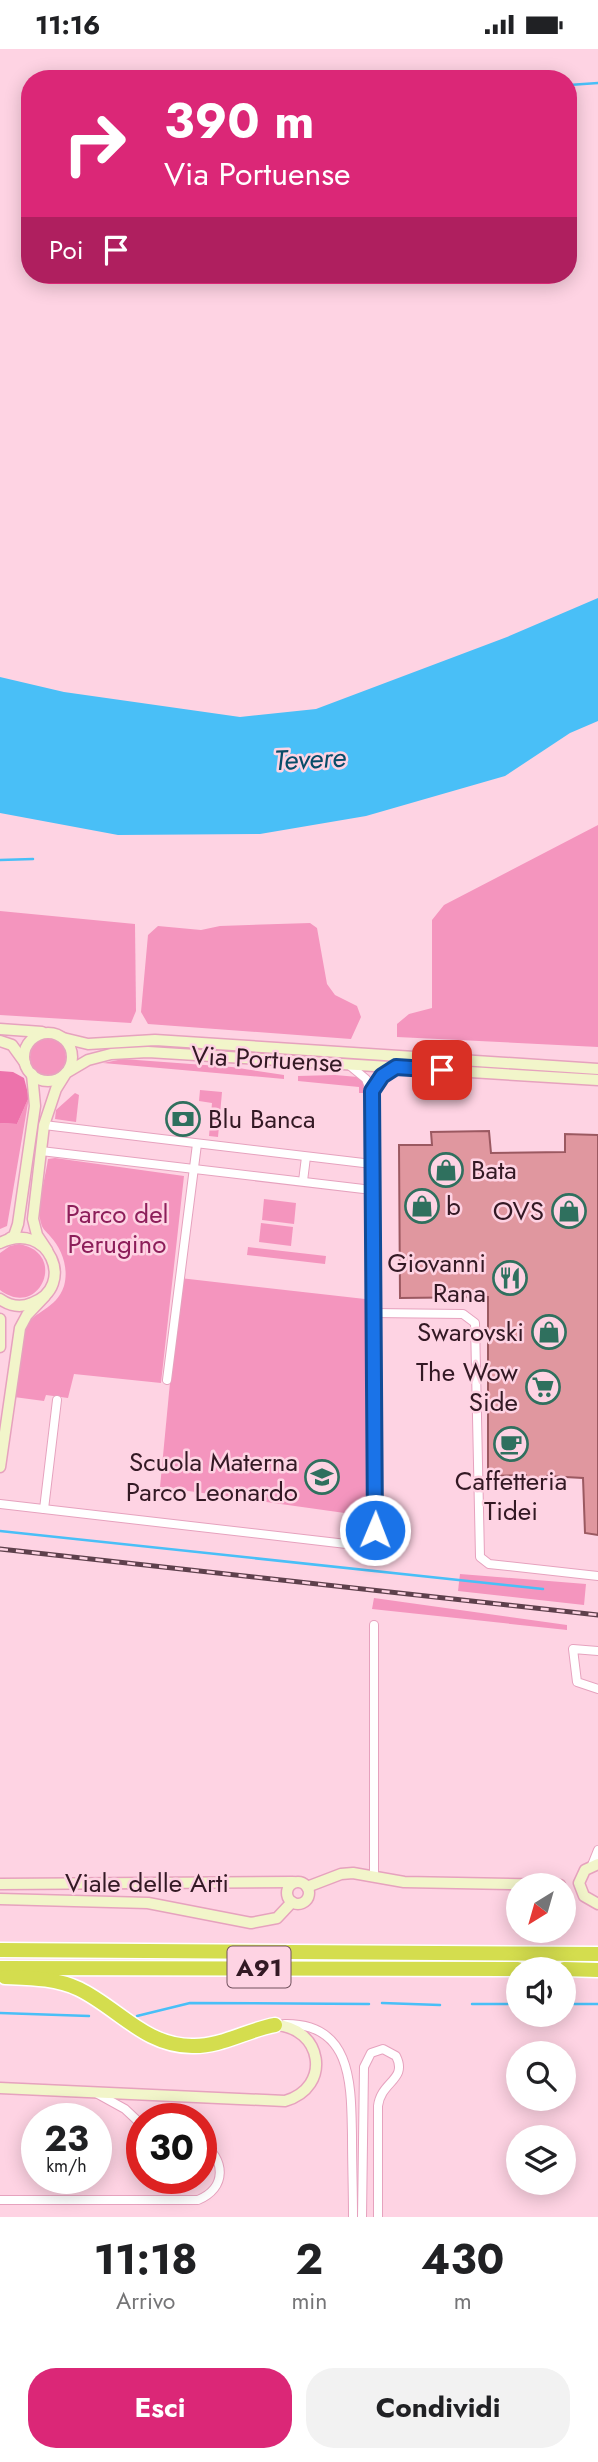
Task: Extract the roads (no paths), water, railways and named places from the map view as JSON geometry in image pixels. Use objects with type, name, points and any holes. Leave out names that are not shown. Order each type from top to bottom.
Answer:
[{"type":"highway","name":"A91","points":[[0,1951],[598,1954]]},
{"type":"highway","name":"A91","points":[[0,1968],[506,1969]]},
{"type":"highway","points":[[576,1969],[598,1970]]},
{"type":"highway","points":[[0,1976],[52,1980],[73,1986],[96,1998],[145,2034],[181,2046],[211,2045],[275,2025]]},
{"type":"street","points":[[0,1029],[49,1033],[63,1038],[72,1051],[71,1066],[53,1095],[44,1125],[33,1219],[37,1235],[54,1268],[54,1278],[20,1328],[0,1467]]},
{"type":"street","points":[[25,1064],[24,1056],[29,1042],[41,1034],[49,1033]]},
{"type":"street","name":"Via Portuense","points":[[63,1038],[88,1044],[149,1039],[598,1069]]},
{"type":"street","points":[[0,1041],[12,1045],[32,1075],[35,1099],[18,1224],[14,1236],[5,1240]]},
{"type":"street","name":"Via Portuense","points":[[66,1073],[95,1057],[128,1052],[598,1080]]},
{"type":"street","points":[[0,1504],[355,1545],[365,1542],[373,1534],[376,1523],[372,1091],[364,1076],[346,1064]]},
{"type":"street","points":[[372,1091],[382,1076],[396,1067]]},
{"type":"street","points":[[32,1075],[46,1081],[66,1073]]},
{"type":"street","points":[[44,1125],[372,1164]]},
{"type":"street","points":[[167,1380],[197,1144]]},
{"type":"street","points":[[41,1151],[372,1190]]},
{"type":"street","points":[[303,1181],[306,1157]]},
{"type":"street","points":[[5,1240],[30,1238],[47,1250]]},
{"type":"street","points":[[0,1299],[25,1306],[44,1296]]},
{"type":"street","points":[[373,1313],[463,1314],[475,1323],[478,1553],[482,1559],[492,1565],[598,1576]]},
{"type":"street","points":[[0,1319],[0,1347]]},
{"type":"street","points":[[44,1509],[57,1400]]},
{"type":"street","points":[[374,1625],[374,1876]]},
{"type":"street","points":[[598,1651],[573,1649],[577,1682],[598,1689]]},
{"type":"street","points":[[576,1877],[595,1864],[598,1850]]},
{"type":"street","points":[[292,1902],[299,1904],[306,1901],[309,1894],[307,1887],[341,1874],[374,1876],[404,1882],[506,1884]]},
{"type":"street","points":[[582,1874],[579,1883],[582,1894]]},
{"type":"street","points":[[292,1902],[287,1890],[293,1882]]},
{"type":"street","name":"Viale delle Arti","points":[[0,1884],[303,1882],[307,1887]]},
{"type":"street","points":[[576,1892],[598,1904]]},
{"type":"street","points":[[0,1899],[148,1903],[251,1923],[278,1918],[292,1902]]},
{"type":"street","points":[[0,2088],[279,2101],[292,2099],[303,2092],[313,2079],[316,2056],[311,2045],[298,2032],[275,2025]]},
{"type":"street","points":[[275,2025],[301,2025],[317,2031],[337,2047],[345,2061],[351,2092],[353,2217]]},
{"type":"street","points":[[362,2217],[364,2067],[371,2053],[383,2049],[393,2053],[400,2068],[395,2079],[380,2093],[377,2217]]},
{"type":"street","points":[[94,2092],[126,2110]]},
{"type":"street","points":[[217,2158],[221,2174],[217,2187]]},
{"type":"street","points":[[0,2200],[198,2200],[210,2194]]},
{"type":"water","name":"Tevere","points":[[598,598],[598,721],[570,733],[505,776],[366,816],[260,834],[118,835],[0,813],[0,677],[64,692],[240,717],[316,709],[507,637]]},
{"type":"waterway","points":[[577,84],[598,83]]},
{"type":"waterway","points":[[0,860],[33,859]]},
{"type":"waterway","points":[[0,1531],[543,1589]]},
{"type":"waterway","points":[[137,2016],[190,2003],[369,2004]]},
{"type":"waterway","points":[[382,2003],[440,2005]]},
{"type":"waterway","points":[[472,2004],[506,2004]]},
{"type":"waterway","points":[[576,2004],[598,2004]]},
{"type":"waterway","points":[[0,2013],[89,2016]]},
{"type":"railway","points":[[0,1549],[598,1615]]},
{"type":"place","name":"Blu Banca","points":[[183,1119]]},
{"type":"place","name":"Bata","points":[[446,1170]]},
{"type":"place","name":"b","points":[[422,1206]]},
{"type":"place","name":"OVS","points":[[569,1211]]},
{"type":"place","name":"Giovanni Rana","points":[[510,1278]]},
{"type":"place","name":"Swarovski","points":[[549,1332]]},
{"type":"place","name":"The Wow Side","points":[[543,1387]]},
{"type":"place","name":"Caffetteria Tidei","points":[[511,1444]]},
{"type":"place","name":"Scuola Materna Parco Leonardo","points":[[322,1477]]},
{"type":"park label","name":"Parco del Perugino","points":[[117,1228]]}]
